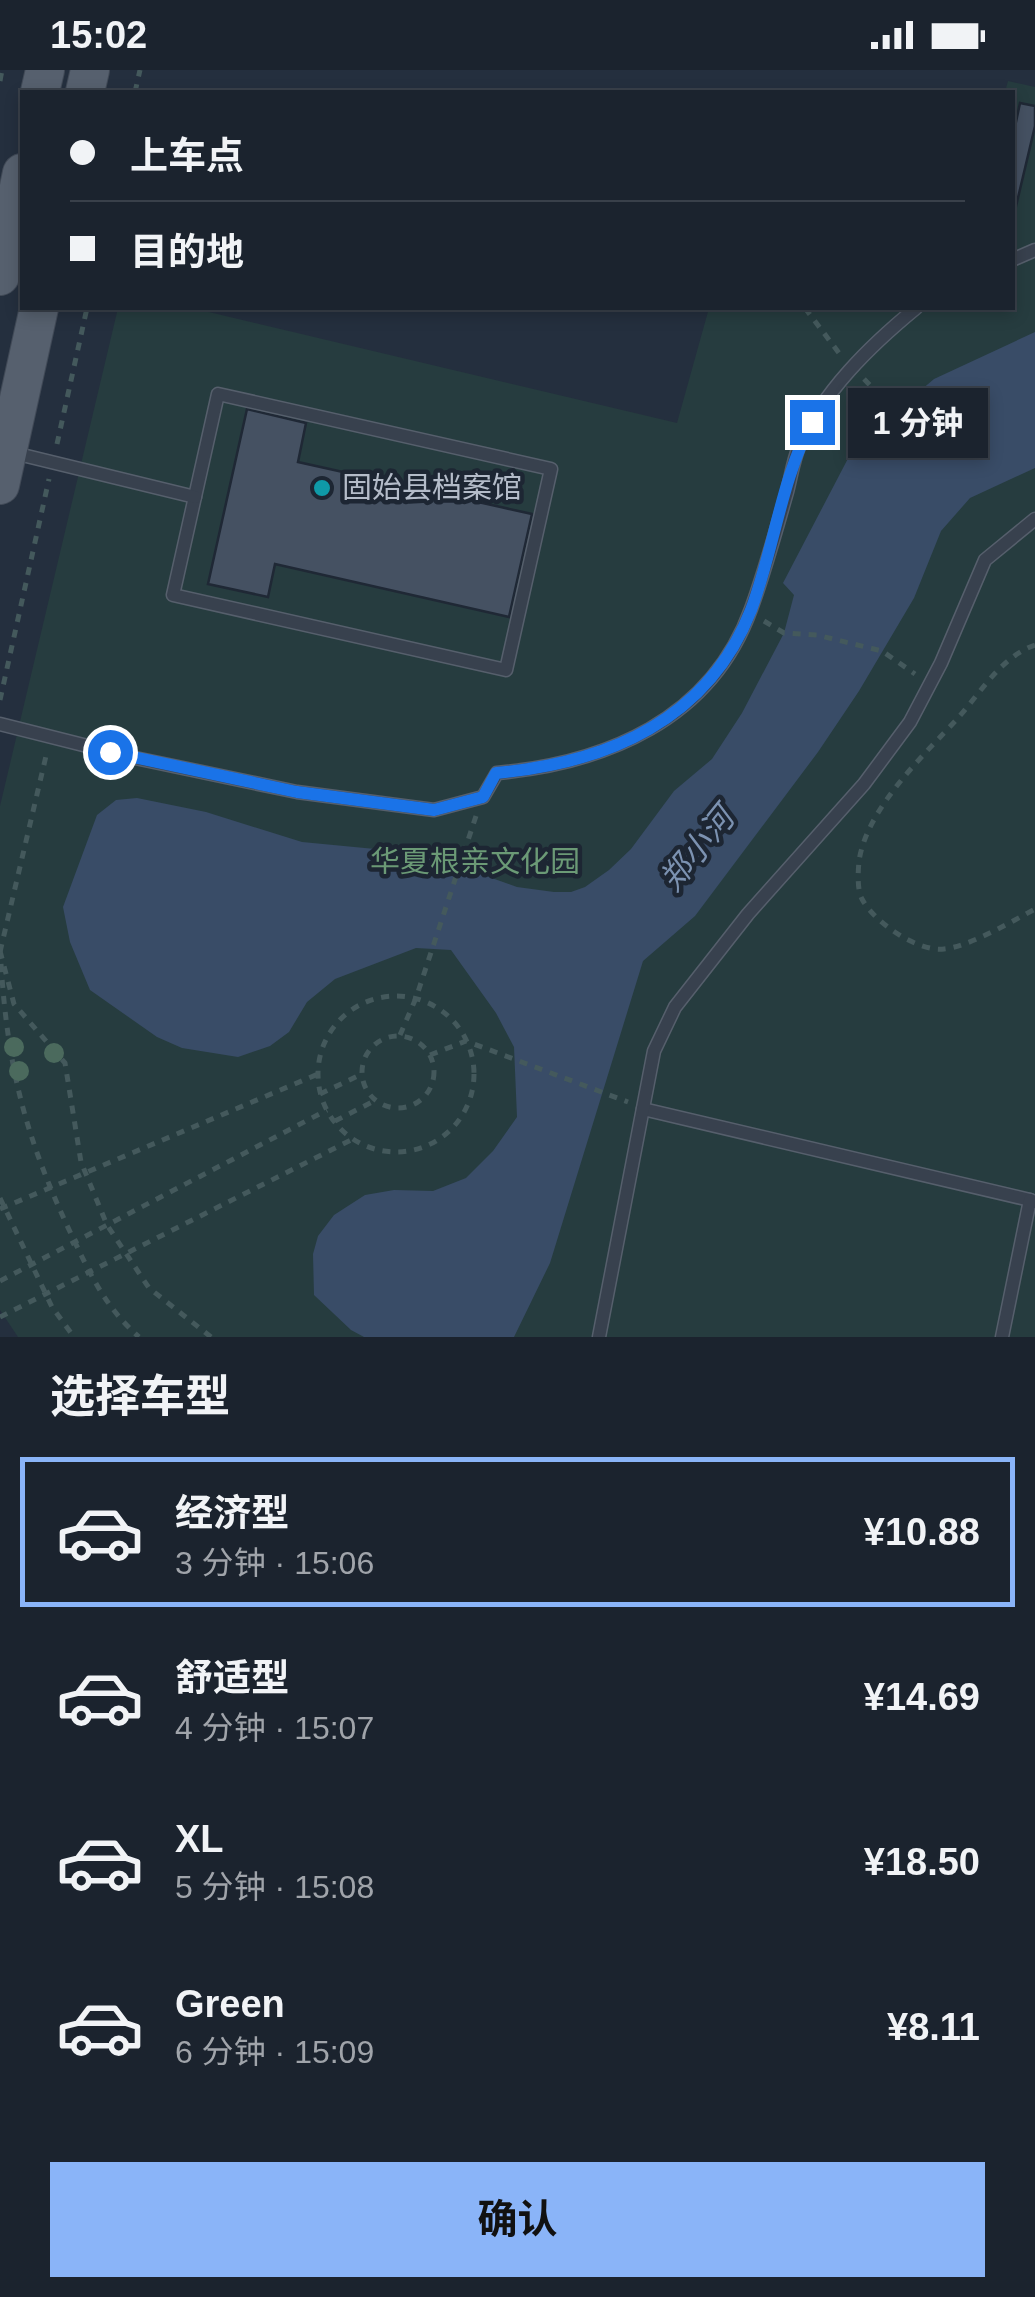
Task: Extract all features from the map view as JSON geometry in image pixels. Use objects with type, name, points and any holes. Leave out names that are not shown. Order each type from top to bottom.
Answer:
[{"type":"main road","points":[[0,276],[20,181]]},
{"type":"main road","points":[[4,468],[39,310]]},
{"type":"lane","points":[[0,724],[297,792],[434,810],[483,797],[496,773],[538,769],[579,759],[648,730],[701,692],[720,666],[750,612],[798,448],[812,422],[848,373],[880,338],[914,310]]},
{"type":"lane","points":[[218,394],[551,468],[506,670],[173,595],[195,497],[218,394]]},
{"type":"lane","points":[[4,468],[53,462],[195,497]]},
{"type":"lane","points":[[599,1337],[654,1050],[675,1006],[748,914],[864,784],[910,722],[985,560],[1035,520]]},
{"type":"lane","points":[[643,1109],[1032,1201],[1002,1337]]},
{"type":"path","points":[[0,81],[2,70]]},
{"type":"path","points":[[0,700],[88,310]]},
{"type":"path","points":[[767,622],[784,633],[817,636],[882,651],[930,684]]},
{"type":"path","points":[[1035,646],[1023,650],[996,672],[912,765],[879,811],[860,859],[859,895],[871,913],[906,940],[942,950],[995,930],[1035,909]]},
{"type":"path","points":[[51,736],[0,952],[7,1037],[26,1128],[48,1187],[113,1314],[139,1337]]},
{"type":"path","points":[[400,1035],[470,835]]},
{"type":"path","points":[[0,952],[14,1004],[66,1063],[85,1171],[107,1225],[149,1288],[211,1337]]},
{"type":"path","points":[[389,996],[416,998],[441,1010],[466,1041],[472,1054],[474,1081],[467,1108],[452,1130],[429,1145],[402,1152],[375,1150],[352,1139],[327,1110],[318,1074],[324,1040],[340,1018],[362,1003],[389,996]]},
{"type":"path","points":[[400,1035],[414,1039],[430,1055],[434,1073],[423,1098],[397,1108],[376,1100],[362,1074],[365,1056],[374,1045],[400,1035]]},
{"type":"path","points":[[430,1055],[466,1041],[615,1096]]},
{"type":"path","points":[[2,1209],[318,1074]]},
{"type":"path","points":[[320,1094],[362,1074]]},
{"type":"path","points":[[334,1122],[376,1100]]},
{"type":"path","points":[[0,1281],[327,1110]]},
{"type":"path","points":[[0,1317],[352,1139]]},
{"type":"path","points":[[0,1198],[45,1294],[74,1337]]},
{"type":"green space","name":"华夏根亲文化园","points":[[1008,81],[1035,87],[1035,1337],[18,1337],[0,1310],[0,806],[118,310],[200,310],[677,423],[708,310],[1015,310],[1015,90],[1006,90]]},
{"type":"water","name":"郑小河","points":[[1035,332],[1035,468],[970,498],[941,531],[914,598],[818,752],[695,916],[643,961],[550,1263],[514,1337],[364,1337],[351,1330],[314,1295],[313,1254],[318,1236],[334,1215],[365,1195],[394,1190],[433,1191],[466,1178],[493,1151],[517,1117],[514,1047],[496,1013],[451,950],[416,948],[335,979],[307,1002],[289,1032],[270,1046],[238,1057],[182,1048],[157,1037],[90,990],[70,942],[63,907],[97,815],[116,800],[137,798],[206,812],[302,842],[396,851],[444,861],[517,887],[571,892],[585,887],[631,849],[674,791],[712,759],[742,713],[784,633],[794,595],[783,583],[854,447],[934,379]]},
{"type":"building","points":[[1020,103],[1035,106],[1035,126],[1015,210],[1015,127]]},
{"type":"building","name":"固始县档案馆","points":[[247,409],[306,423],[298,462],[532,514],[509,617],[275,564],[268,597],[208,584]]},
{"type":"place","name":"固始县档案馆","points":[[322,488]]},
{"type":"route","points":[[110,752],[297,792],[434,810],[483,797],[496,773],[538,769],[608,749],[675,714],[701,692],[720,666],[750,612],[798,448],[812,422]]}]
